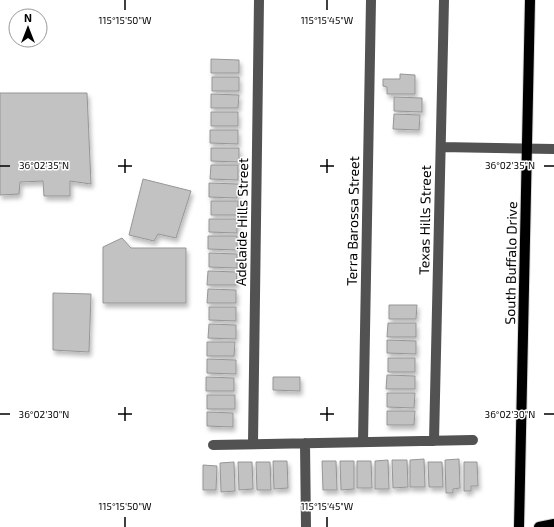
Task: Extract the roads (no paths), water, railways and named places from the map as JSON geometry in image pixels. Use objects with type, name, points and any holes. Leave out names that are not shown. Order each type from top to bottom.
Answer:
[{"type":"main road","name":"South Buffalo Drive","points":[[520,527],[530,0]]},
{"type":"main road","points":[[539,527],[554,524]]},
{"type":"street","name":"Adelaide Hills Street","points":[[253,444],[259,0]]},
{"type":"street","name":"Terra Barossa Street","points":[[363,442],[371,0]]},
{"type":"street","name":"Texas Hills Street","points":[[434,441],[444,0]]},
{"type":"street","points":[[441,147],[554,149]]},
{"type":"street","points":[[213,445],[473,440]]},
{"type":"street","points":[[305,443],[306,527]]}]
